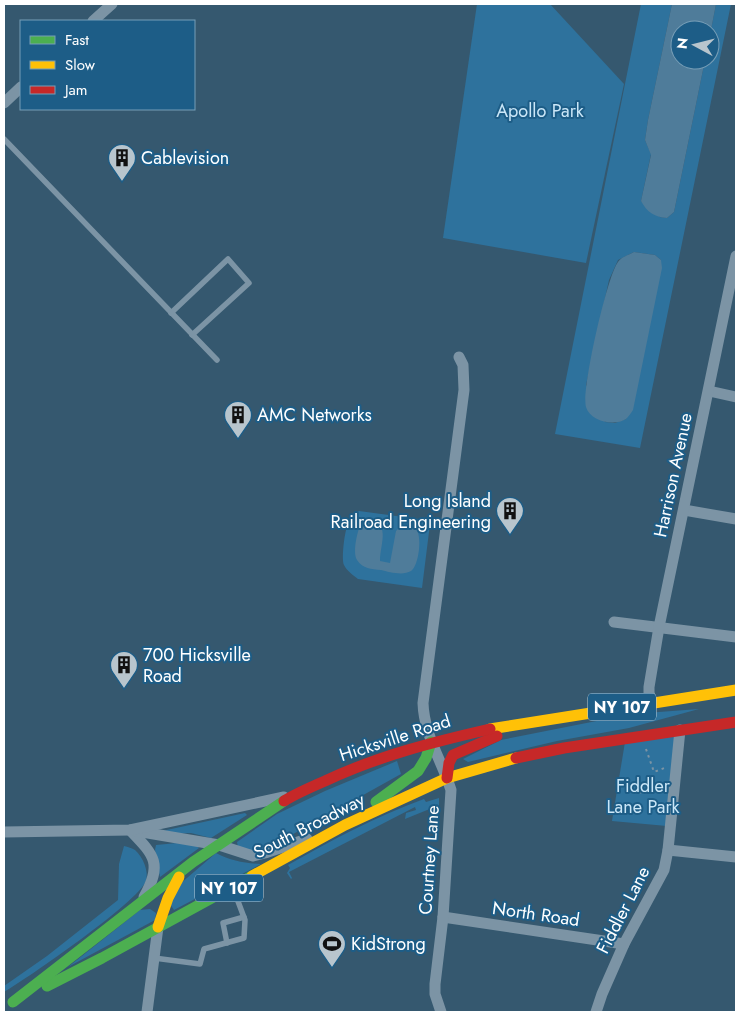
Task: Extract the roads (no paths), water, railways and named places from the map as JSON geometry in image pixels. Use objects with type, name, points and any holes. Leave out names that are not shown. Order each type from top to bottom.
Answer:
[{"type":"main road","name":"Hicksville Road","points":[[8,1005],[140,903],[219,845],[294,795],[355,767],[431,742],[509,725],[736,690]]},
{"type":"main road","points":[[447,778],[449,763],[453,755],[542,720]]},
{"type":"main road","name":"NY 107","points":[[447,778],[502,761],[564,748],[736,722]]},
{"type":"main road","points":[[344,825],[418,771],[426,758],[431,742]]},
{"type":"main road","name":"South Broadway","points":[[8,1005],[102,958],[344,825],[447,778]]},
{"type":"main road","points":[[158,927],[168,898],[181,872]]},
{"type":"street","points":[[94,20],[112,4]]},
{"type":"street","points":[[4,103],[20,88]]},
{"type":"street","name":"Harrison Avenue","points":[[652,702],[649,688],[659,627],[709,391],[732,300],[736,256]]},
{"type":"street","name":"Courtney Lane","points":[[440,1012],[434,984],[443,918],[451,790],[431,742],[423,714],[423,703],[464,390],[463,365],[459,358]]},
{"type":"street","points":[[709,391],[736,397]]},
{"type":"street","points":[[684,510],[736,519]]},
{"type":"street","points":[[614,622],[736,637]]},
{"type":"street","name":"Fiddler Lane","points":[[596,1012],[624,944],[664,870],[668,850],[680,730]]},
{"type":"street","points":[[130,830],[294,795]]},
{"type":"street","points":[[4,832],[130,830],[219,845],[253,856],[344,825]]},
{"type":"street","points":[[130,830],[154,859],[155,872],[151,885],[140,903]]},
{"type":"street","points":[[668,850],[736,858]]},
{"type":"street","name":"North Road","points":[[443,918],[624,944]]},
{"type":"street","points":[[147,1012],[158,927]]},
{"type":"lane","points":[[4,139],[217,360]]},
{"type":"lane","points":[[171,313],[228,259],[250,283],[192,335]]},
{"type":"lane","points":[[154,958],[200,964],[204,950],[244,938],[244,917],[232,886]]},
{"type":"lane","points":[[227,943],[223,923],[244,917]]},
{"type":"place","name":"Cablevision","points":[[122,182]]},
{"type":"place","name":"AMC Networks","points":[[238,439]]},
{"type":"place","name":"Long Island Railroad Engineering","points":[[510,535]]},
{"type":"place","name":"700 Hicksville Road","points":[[124,689]]},
{"type":"place","name":"KidStrong","points":[[332,968]]},
{"type":"park label","name":"Apollo Park","points":[[540,111]]},
{"type":"park label","name":"Fiddler Lane Park","points":[[643,796]]}]
